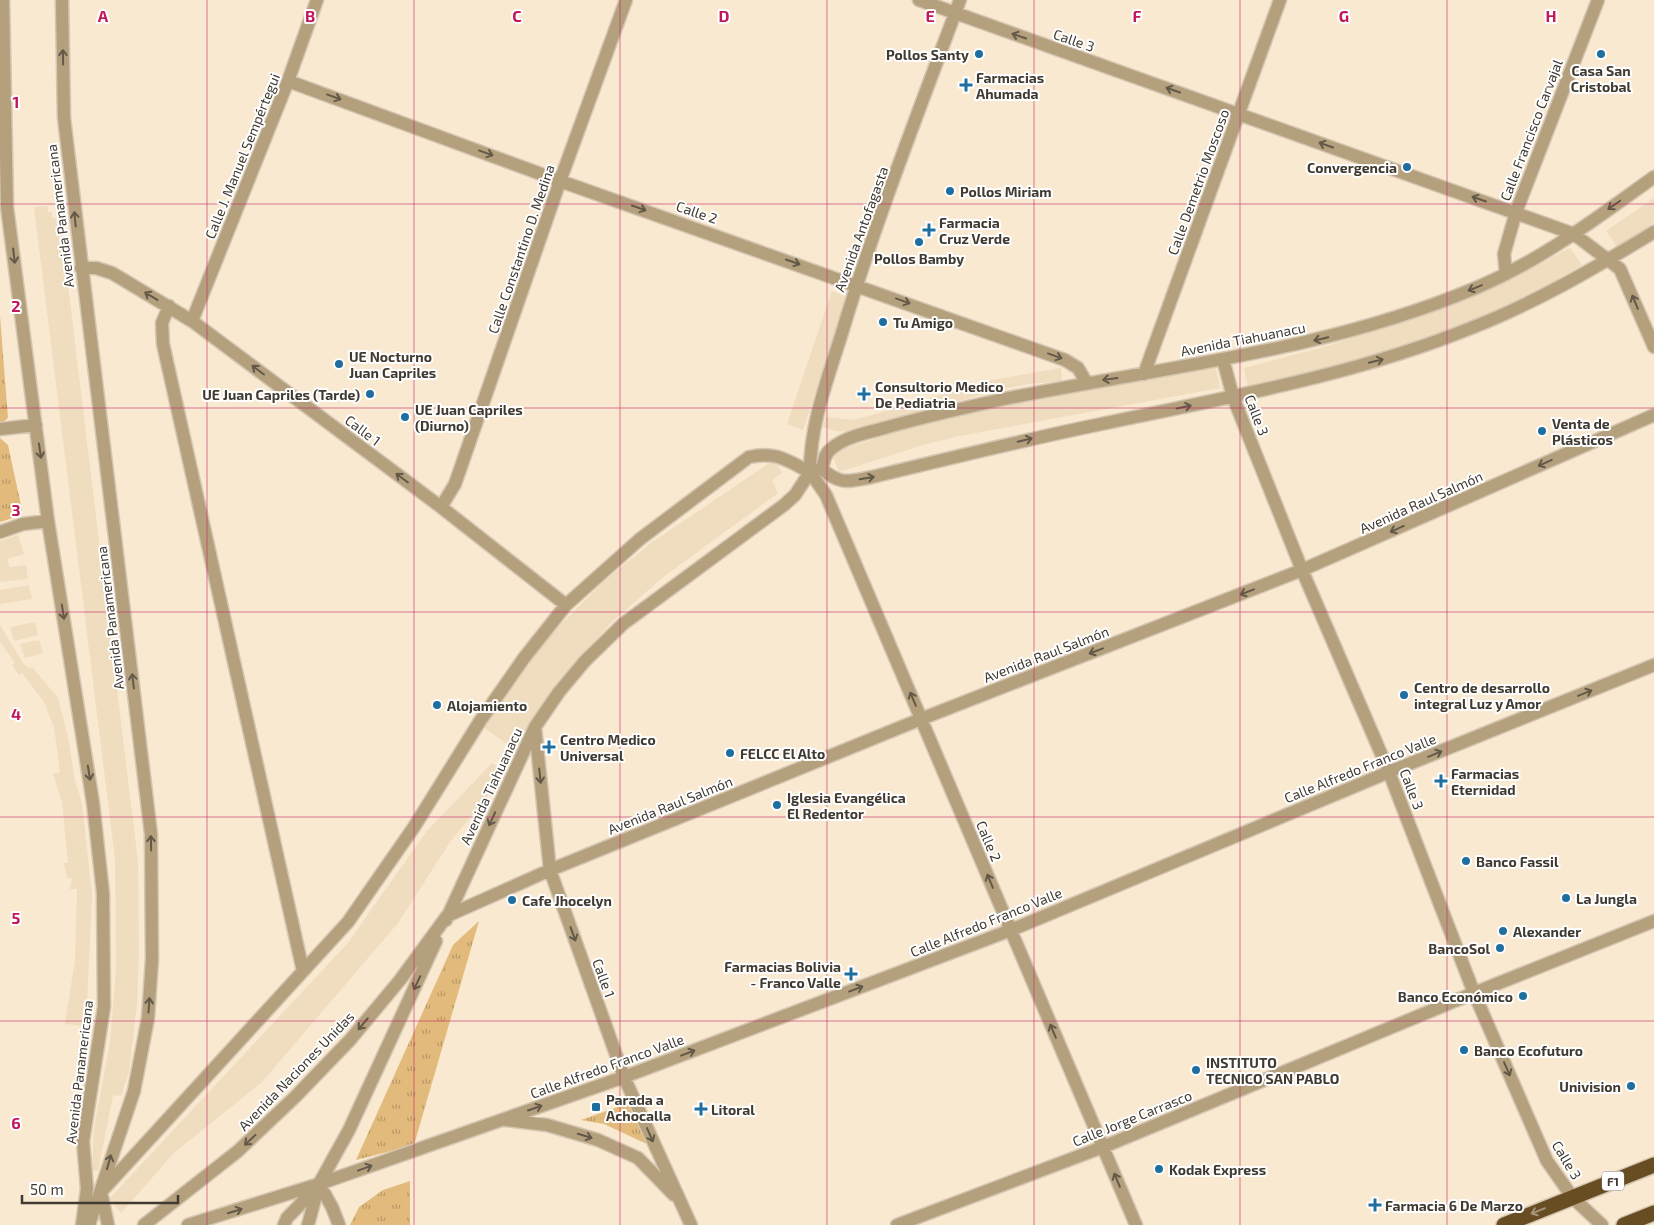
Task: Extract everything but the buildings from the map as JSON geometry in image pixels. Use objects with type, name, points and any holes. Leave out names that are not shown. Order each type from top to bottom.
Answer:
[{"type":"highway","name":"F1","points":[[1504,1225],[1654,1165]]},
{"type":"highway","points":[[1624,1225],[1654,1214]]},
{"type":"street","name":"Avenida Panamericana","points":[[3,0],[4,207],[48,521],[93,802],[103,893],[104,1007],[83,1141],[87,1189],[82,1225]]},
{"type":"street","name":"Avenida Panamericana","points":[[62,0],[64,118],[81,268],[92,336],[151,834],[152,960],[148,1018],[134,1091],[89,1225]]},
{"type":"street","name":"Calle J. Manuel Sempértegui","points":[[192,321],[288,80],[316,0]]},
{"type":"street","name":"Calle Constantino D. Medina","points":[[441,507],[455,484],[560,180],[626,0]]},
{"type":"street","name":"Calle 3","points":[[918,0],[1574,234],[1610,259],[1620,269],[1630,288],[1654,347]]},
{"type":"street","name":"Avenida Antofagasta","points":[[816,470],[810,446],[815,421],[857,284],[960,0]]},
{"type":"street","name":"Calle Demetrio Moscoso","points":[[1144,374],[1280,0]]},
{"type":"street","name":"Calle Francisco Carvajal","points":[[1506,274],[1504,254],[1516,212],[1598,0]]},
{"type":"street","name":"Calle 2","points":[[288,80],[560,180],[857,284],[1065,360],[1078,368],[1086,382]]},
{"type":"street","name":"Avenida Tiahuanacu","points":[[320,1184],[349,1130],[535,728],[569,680],[623,624],[784,505],[816,470],[831,448],[862,434],[928,416],[1086,382],[1144,374],[1326,338],[1410,312],[1479,287],[1506,274],[1574,234],[1654,177]]},
{"type":"street","points":[[108,1225],[101,1192],[215,1065],[348,922],[380,879],[480,721],[524,658],[566,605],[640,538],[749,457],[766,453],[776,455],[844,482],[872,477],[1040,436],[1233,396],[1390,357],[1461,332],[1529,304],[1654,232]]},
{"type":"street","name":"Calle 1","points":[[81,268],[112,273],[192,321],[441,507],[566,605]]},
{"type":"street","points":[[169,306],[162,323],[163,344],[303,972]]},
{"type":"street","name":"Calle 3","points":[[1223,359],[1233,396],[1302,570],[1390,772],[1474,992],[1547,1161],[1573,1198],[1602,1225]]},
{"type":"street","name":"Avenida Raul Salmón","points":[[447,916],[550,870],[921,719],[1302,570],[1654,415]]},
{"type":"street","points":[[0,429],[36,425]]},
{"type":"street","name":"Calle 2","points":[[816,470],[1136,1225]]},
{"type":"street","points":[[0,532],[23,524],[48,521]]},
{"type":"street","name":"Calle Alfredo Franco Valle","points":[[320,1184],[624,1077],[1011,930],[1390,772],[1654,665]]},
{"type":"street","name":"Calle 1","points":[[535,728],[550,870],[624,1077],[691,1225]]},
{"type":"street","name":"Avenida Naciones Unidas","points":[[144,1225],[238,1151],[295,1097],[369,1018],[400,980],[447,916]]},
{"type":"street","name":"Calle Jorge Carrasco","points":[[897,1225],[1103,1147],[1474,992],[1654,921]]},
{"type":"street","points":[[504,1119],[547,1125],[598,1140],[638,1158],[680,1201]]},
{"type":"street","points":[[188,1225],[320,1184]]},
{"type":"street","points":[[284,1225],[287,1218],[320,1184]]},
{"type":"street","points":[[308,1225],[320,1184]]},
{"type":"street","points":[[320,1184],[339,1225]]},
{"type":"shaded area","points":[[1654,198],[1654,223],[1617,247],[1606,231]]},
{"type":"shaded area","points":[[47,206],[48,212],[52,212],[52,218],[56,218],[61,252],[64,252],[138,862],[139,955],[137,1005],[129,1072],[121,1096],[113,1095],[98,1171],[92,1171],[94,1128],[110,1043],[116,969],[115,858],[34,207]]},
{"type":"shaded area","points":[[1570,248],[1582,265],[1541,289],[1475,319],[1432,337],[1330,368],[1248,386],[1244,368],[1320,348],[1424,316],[1521,274]]},
{"type":"shaded area","points":[[832,291],[847,297],[803,430],[787,424]]},
{"type":"shaded area","points":[[1215,365],[1220,388],[959,436],[923,445],[839,472],[831,453],[953,416]]},
{"type":"shaded area","points":[[1061,368],[1062,381],[1028,384],[995,391],[850,432],[836,431],[823,427],[826,417],[852,420],[992,380]]},
{"type":"shaded area","points":[[774,460],[782,473],[772,480],[778,493],[662,578],[613,621],[556,683],[513,748],[481,726],[540,646],[603,582],[651,543]]},
{"type":"shaded area","points":[[18,535],[24,554],[7,559],[10,567],[26,565],[28,579],[0,582],[0,541]]},
{"type":"shaded area","points":[[29,585],[32,599],[0,604],[0,590]]},
{"type":"shaded area","points":[[35,622],[38,635],[14,641],[10,627]]},
{"type":"shaded area","points":[[0,625],[23,663],[29,669],[32,667],[58,698],[68,737],[75,781],[82,803],[92,895],[86,1026],[65,1024],[75,960],[77,889],[70,889],[72,878],[67,878],[64,863],[68,863],[62,802],[53,774],[60,772],[54,727],[44,702],[22,673],[19,675],[12,665],[15,663],[0,642]]},
{"type":"shaded area","points":[[39,640],[43,653],[25,658],[20,644]]},
{"type":"shaded area","points":[[492,763],[507,772],[450,842],[398,923],[262,1082],[174,1153],[121,1213],[109,1199],[347,944],[427,831]]},
{"type":"green space","points":[[0,316],[8,418],[2,423],[0,423]]},
{"type":"green space","points":[[0,438],[8,445],[22,510],[16,517],[0,522]]},
{"type":"green space","points":[[479,921],[414,1145],[356,1160],[453,945]]},
{"type":"green space","points":[[629,1103],[649,1145],[604,1124],[581,1120]]},
{"type":"green space","points":[[410,1181],[410,1225],[350,1225],[359,1207],[383,1190]]},
{"type":"place","name":"Pollos Santy","points":[[979,54]]},
{"type":"place","name":"Casa San Cristobal","points":[[1601,54]]},
{"type":"place","name":"Farmacias Ahumada","points":[[966,85]]},
{"type":"place","name":"Convergencia","points":[[1407,167]]},
{"type":"place","name":"Pollos Miriam","points":[[950,191]]},
{"type":"place","name":"Farmacia Cruz Verde","points":[[929,230]]},
{"type":"place","name":"Pollos Bamby","points":[[919,242]]},
{"type":"place","name":"Tu Amigo","points":[[883,322]]},
{"type":"place","name":"UE Nocturno Juan Capriles","points":[[339,364]]},
{"type":"place","name":"UE Juan Capriles (Tarde)","points":[[370,394]]},
{"type":"place","name":"Consultorio Medico De Pediatria","points":[[864,394]]},
{"type":"place","name":"UE Juan Capriles (Diurno)","points":[[405,417]]},
{"type":"place","name":"Venta de Plásticos","points":[[1542,431]]},
{"type":"place","name":"Centro de desarrollo integral Luz y Amor","points":[[1404,695]]},
{"type":"place","name":"Alojamiento","points":[[437,705]]},
{"type":"place","name":"Centro Medico Universal","points":[[549,747]]},
{"type":"place","name":"FELCC El Alto","points":[[730,753]]},
{"type":"place","name":"Farmacias Eternidad","points":[[1441,781]]},
{"type":"place","name":"Iglesia Evangélica El Redentor","points":[[777,805]]},
{"type":"place","name":"Banco Fassil","points":[[1466,861]]},
{"type":"place","name":"La Jungla","points":[[1566,898]]},
{"type":"place","name":"Cafe Jhocelyn","points":[[512,900]]},
{"type":"place","name":"Alexander","points":[[1503,931]]},
{"type":"place","name":"BancoSol","points":[[1500,948]]},
{"type":"place","name":"Farmacias Bolivia - Franco Valle","points":[[851,974]]},
{"type":"place","name":"Banco Económico","points":[[1523,996]]},
{"type":"place","name":"Banco Ecofuturo","points":[[1464,1050]]},
{"type":"place","name":"INSTITUTO TECNICO SAN PABLO","points":[[1196,1070]]},
{"type":"place","name":"Univision","points":[[1631,1086]]},
{"type":"place","name":"Parada a Achocalla","points":[[596,1107]]},
{"type":"place","name":"Litoral","points":[[701,1109]]},
{"type":"place","name":"Kodak Express","points":[[1159,1169]]},
{"type":"place","name":"Farmacia 6 De Marzo","points":[[1375,1205]]}]
